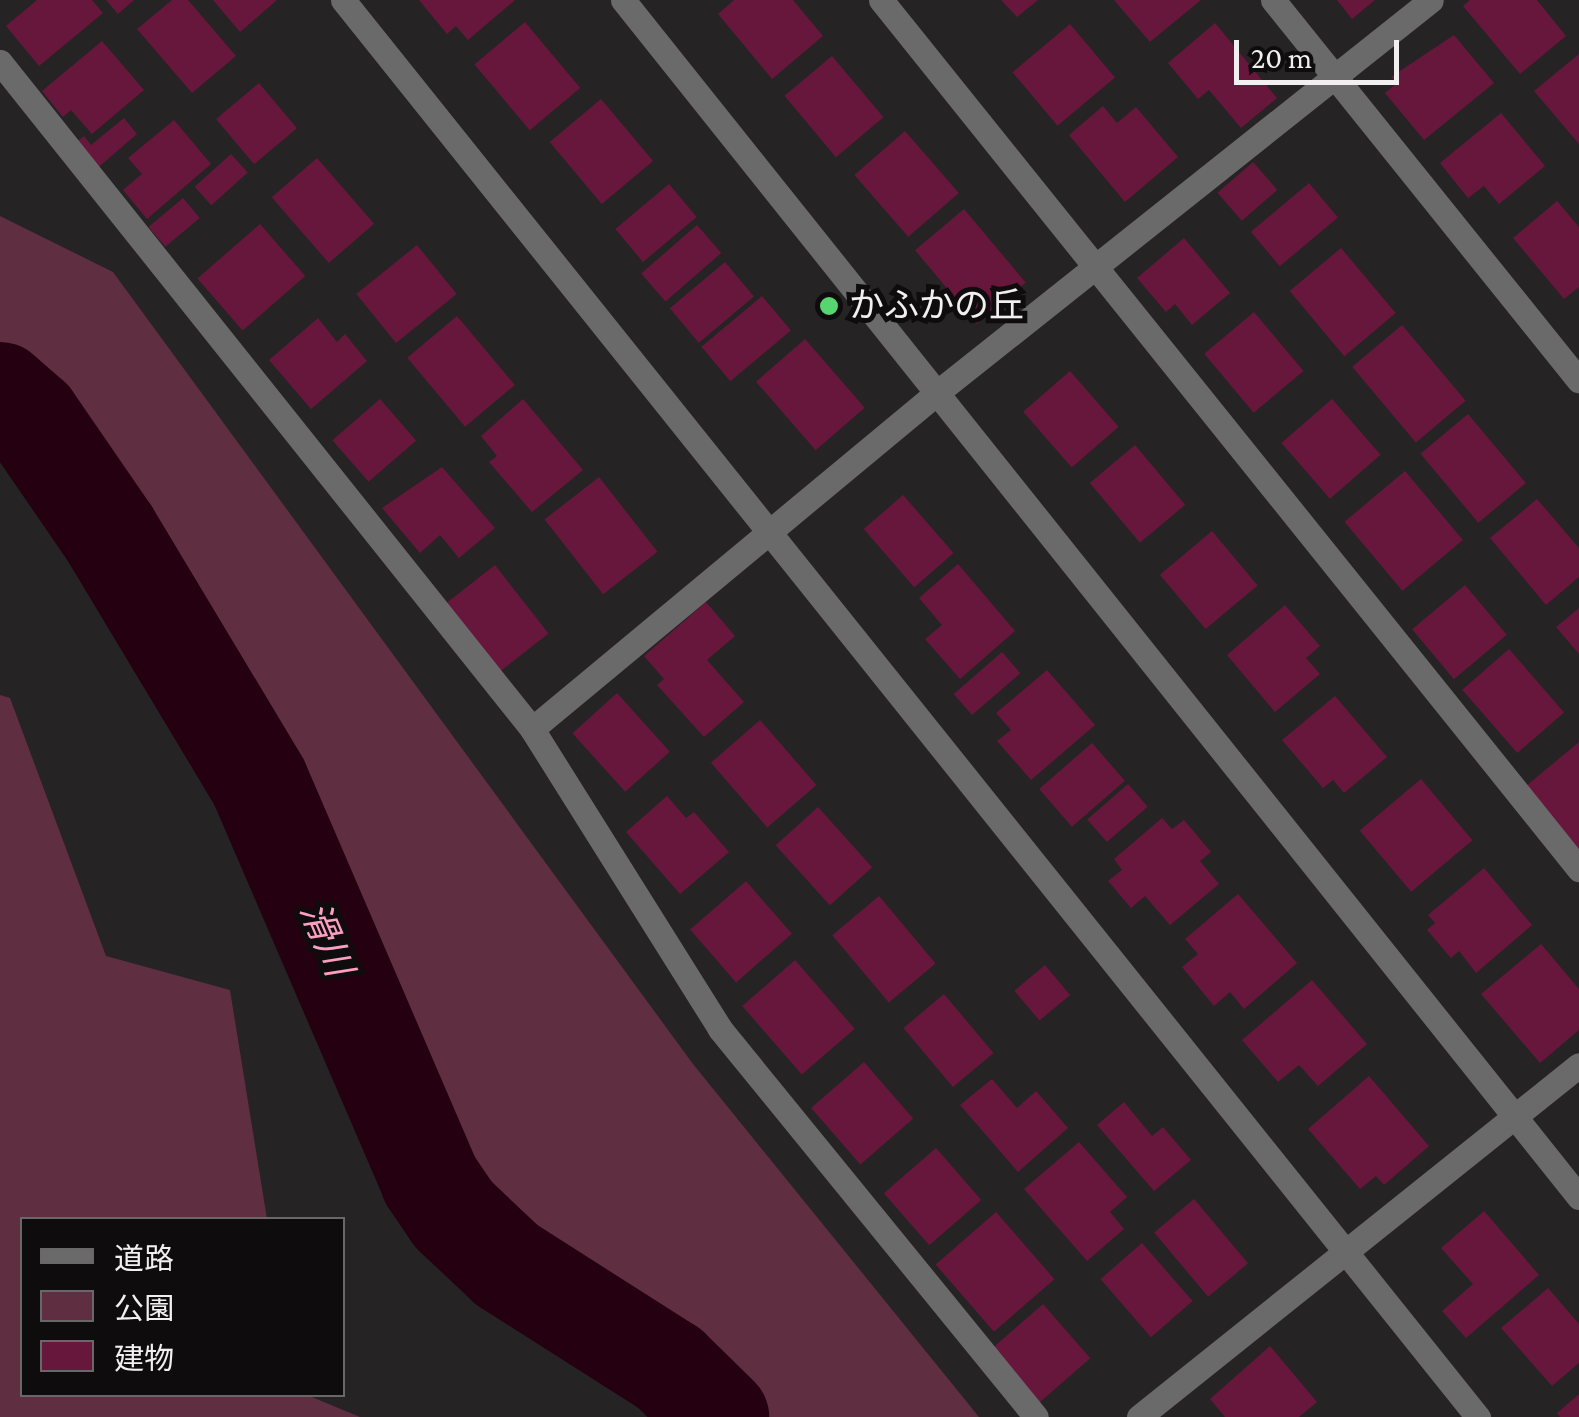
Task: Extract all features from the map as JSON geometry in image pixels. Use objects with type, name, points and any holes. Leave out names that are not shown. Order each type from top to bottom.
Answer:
[{"type":"street","points":[[343,0],[1478,1417]]},
{"type":"street","points":[[623,0],[1579,1197]]},
{"type":"street","points":[[881,0],[1579,869]]},
{"type":"street","points":[[1273,0],[1579,380]]},
{"type":"street","points":[[532,729],[939,391],[1431,0]]},
{"type":"street","points":[[0,62],[532,729],[720,1029],[1036,1417]]},
{"type":"street","points":[[1139,1417],[1579,1066]]},
{"type":"green space","points":[[0,216],[113,272],[693,1064],[979,1417],[708,1417],[457,1239],[316,875],[88,473],[0,418]]},
{"type":"green space","points":[[0,695],[10,698],[106,956],[230,990],[267,1217],[20,1217],[20,1397],[312,1397],[360,1417],[0,1417]]},
{"type":"building","points":[[37,0],[92,0],[103,13],[39,66],[6,26]]},
{"type":"building","points":[[106,0],[134,0],[118,14]]},
{"type":"building","points":[[172,0],[188,0],[236,56],[192,93],[137,29]]},
{"type":"building","points":[[213,0],[277,0],[240,32]]},
{"type":"building","points":[[419,0],[515,0],[468,40],[456,26],[447,34]]},
{"type":"building","points":[[734,0],[793,0],[823,36],[772,79],[718,14]]},
{"type":"building","points":[[1001,0],[1038,0],[1017,17]]},
{"type":"building","points":[[1114,0],[1201,0],[1150,42]]},
{"type":"building","points":[[1337,0],[1375,0],[1352,19]]},
{"type":"building","points":[[1470,0],[1537,0],[1566,36],[1520,74],[1463,6]]},
{"type":"building","points":[[525,22],[580,88],[530,130],[474,64]]},
{"type":"building","points":[[1215,23],[1277,98],[1241,128],[1209,90],[1198,99],[1168,63]]},
{"type":"building","points":[[1070,24],[1115,78],[1058,126],[1013,72]]},
{"type":"building","points":[[1454,35],[1494,83],[1424,140],[1385,93],[1397,83],[1391,77]]},
{"type":"building","points":[[102,41],[144,90],[92,134],[71,110],[63,117],[42,91]]},
{"type":"building","points":[[1579,54],[1579,144],[1534,91]]},
{"type":"building","points":[[832,56],[883,117],[836,157],[785,96]]},
{"type":"building","points":[[259,83],[297,128],[254,164],[216,119]]},
{"type":"building","points":[[601,99],[653,161],[602,204],[550,142]]},
{"type":"building","points":[[1103,106],[1117,123],[1136,107],[1178,157],[1125,202],[1069,135]]},
{"type":"building","points":[[1501,113],[1545,166],[1499,204],[1484,186],[1468,198],[1440,163]]},
{"type":"building","points":[[124,118],[137,134],[94,171],[72,145],[84,136],[91,145]]},
{"type":"building","points":[[174,120],[211,164],[147,219],[123,190],[142,174],[128,158]]},
{"type":"building","points":[[905,131],[959,193],[908,237],[854,175]]},
{"type":"building","points":[[231,154],[248,173],[211,205],[195,187]]},
{"type":"building","points":[[317,158],[374,224],[329,263],[272,197]]},
{"type":"building","points":[[1253,162],[1277,190],[1242,221],[1218,193]]},
{"type":"building","points":[[1309,183],[1338,217],[1280,266],[1251,232]]},
{"type":"building","points":[[669,184],[697,217],[643,262],[615,229]]},
{"type":"building","points":[[183,198],[200,218],[165,247],[149,227]]},
{"type":"building","points":[[1557,201],[1579,227],[1579,287],[1564,299],[1513,238]]},
{"type":"building","points":[[964,209],[1026,283],[977,324],[915,250]]},
{"type":"building","points":[[260,224],[305,276],[243,331],[197,278]]},
{"type":"building","points":[[697,225],[721,253],[665,301],[641,274]]},
{"type":"building","points":[[1184,238],[1230,293],[1192,325],[1175,304],[1166,312],[1137,278]]},
{"type":"building","points":[[417,245],[457,294],[396,343],[356,294]]},
{"type":"building","points":[[1341,248],[1396,313],[1344,356],[1290,291]]},
{"type":"building","points":[[725,262],[754,296],[699,343],[670,308]]},
{"type":"building","points":[[762,296],[791,330],[730,381],[701,347]]},
{"type":"building","points":[[1254,312],[1303,371],[1254,413],[1204,354]]},
{"type":"building","points":[[457,316],[515,385],[465,427],[407,358]]},
{"type":"building","points":[[318,318],[337,342],[345,334],[367,361],[311,409],[269,360]]},
{"type":"building","points":[[1402,325],[1466,401],[1416,443],[1352,367]]},
{"type":"building","points":[[805,339],[865,408],[816,450],[756,382]]},
{"type":"building","points":[[1070,371],[1119,427],[1072,468],[1023,412]]},
{"type":"building","points":[[380,399],[416,441],[369,482],[332,440]]},
{"type":"building","points":[[523,399],[583,470],[532,512],[489,462],[497,456],[481,436]]},
{"type":"building","points":[[1332,399],[1381,455],[1330,499],[1281,443]]},
{"type":"building","points":[[1468,414],[1526,483],[1478,523],[1421,454]]},
{"type":"building","points":[[1135,445],[1185,505],[1140,543],[1090,483]]},
{"type":"building","points":[[442,467],[495,528],[459,558],[440,535],[420,553],[382,508]]},
{"type":"building","points":[[1405,471],[1463,540],[1402,591],[1344,522]]},
{"type":"building","points":[[599,477],[657,552],[603,594],[545,519]]},
{"type":"building","points":[[903,495],[954,553],[914,587],[864,529]]},
{"type":"building","points":[[1537,499],[1579,548],[1579,577],[1546,605],[1490,538]]},
{"type":"building","points":[[1212,531],[1258,585],[1206,629],[1160,575]]},
{"type":"building","points":[[958,564],[1015,631],[960,679],[925,639],[942,625],[919,598]]},
{"type":"building","points":[[495,565],[549,634],[500,672],[446,603]]},
{"type":"building","points":[[1465,585],[1507,635],[1454,679],[1412,629]]},
{"type":"building","points":[[706,602],[735,636],[707,660],[744,702],[704,737],[657,685],[664,679],[644,656]]},
{"type":"building","points":[[1285,605],[1320,646],[1306,658],[1320,674],[1275,712],[1227,655]]},
{"type":"building","points":[[1579,608],[1579,654],[1556,627]]},
{"type":"building","points":[[1509,649],[1564,712],[1517,753],[1462,690]]},
{"type":"building","points":[[1002,652],[1020,673],[972,715],[954,694]]},
{"type":"building","points":[[1047,670],[1095,725],[1031,780],[997,741],[1011,730],[996,713]]},
{"type":"building","points":[[617,693],[670,752],[625,792],[572,733]]},
{"type":"building","points":[[1335,696],[1387,757],[1344,793],[1333,780],[1323,788],[1282,740]]},
{"type":"building","points":[[760,720],[816,785],[767,828],[711,763]]},
{"type":"building","points":[[1579,742],[1579,849],[1526,786]]},
{"type":"building","points":[[1092,743],[1125,781],[1072,827],[1039,789]]},
{"type":"building","points":[[1421,779],[1472,840],[1411,892],[1360,830]]},
{"type":"building","points":[[1128,784],[1148,807],[1107,842],[1087,819]]},
{"type":"building","points":[[667,796],[686,818],[694,812],[729,852],[680,894],[626,832]]},
{"type":"building","points":[[818,807],[872,867],[830,905],[776,845]]},
{"type":"building","points":[[1162,818],[1172,829],[1184,820],[1211,852],[1200,861],[1219,884],[1170,925],[1145,896],[1131,908],[1108,881],[1122,870],[1114,859]]},
{"type":"building","points":[[1484,868],[1532,925],[1476,973],[1459,951],[1451,958],[1427,930],[1435,923],[1428,915]]},
{"type":"building","points":[[746,881],[792,934],[736,982],[690,930]]},
{"type":"building","points":[[1238,894],[1297,963],[1244,1009],[1230,992],[1214,1006],[1182,967],[1198,954],[1185,939]]},
{"type":"building","points":[[879,896],[936,963],[889,1003],[832,935]]},
{"type":"building","points":[[1541,944],[1579,989],[1579,1030],[1540,1063],[1481,994]]},
{"type":"building","points":[[795,960],[855,1029],[802,1075],[742,1006]]},
{"type":"building","points":[[1045,965],[1070,995],[1039,1021],[1014,991]]},
{"type":"building","points":[[1312,980],[1367,1044],[1318,1086],[1299,1065],[1278,1082],[1242,1040]]},
{"type":"building","points":[[944,994],[993,1053],[953,1087],[903,1028]]},
{"type":"building","points":[[864,1062],[913,1119],[860,1165],[811,1108]]},
{"type":"building","points":[[1369,1076],[1429,1146],[1384,1185],[1376,1176],[1360,1189],[1308,1129]]},
{"type":"building","points":[[992,1079],[1017,1108],[1036,1091],[1068,1128],[1018,1172],[960,1105]]},
{"type":"building","points":[[1124,1102],[1152,1136],[1163,1127],[1191,1160],[1154,1191],[1097,1125]]},
{"type":"building","points":[[1079,1142],[1127,1197],[1110,1212],[1124,1229],[1087,1261],[1024,1189]]},
{"type":"building","points":[[936,1148],[981,1200],[929,1245],[884,1193]]},
{"type":"building","points":[[1194,1199],[1248,1263],[1208,1297],[1154,1232]]},
{"type":"building","points":[[1484,1211],[1539,1275],[1466,1338],[1442,1311],[1473,1284],[1441,1248]]},
{"type":"building","points":[[996,1212],[1054,1279],[994,1332],[936,1264]]},
{"type":"building","points":[[1142,1243],[1193,1301],[1151,1337],[1100,1279]]},
{"type":"building","points":[[1548,1288],[1579,1324],[1579,1363],[1552,1386],[1501,1328]]},
{"type":"building","points":[[1043,1304],[1090,1358],[1035,1406],[988,1352]]},
{"type":"building","points":[[1270,1346],[1317,1402],[1299,1417],[1225,1417],[1210,1399]]},
{"type":"building","points":[[1579,1394],[1579,1417],[1560,1417],[1557,1413]]},
{"type":"waterway","name":"滑川","points":[[0,392],[31,419],[110,534],[259,782],[430,1180],[454,1215],[507,1265],[670,1369],[719,1417]]},
{"type":"place","name":"かふかの丘","points":[[829,306]]}]
